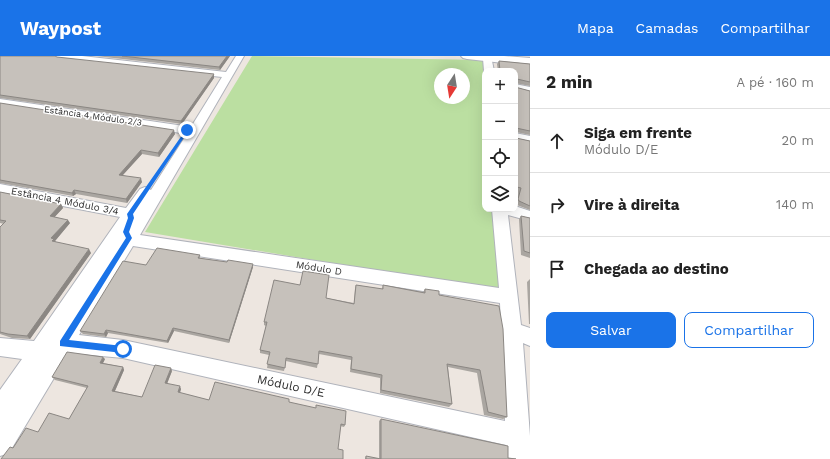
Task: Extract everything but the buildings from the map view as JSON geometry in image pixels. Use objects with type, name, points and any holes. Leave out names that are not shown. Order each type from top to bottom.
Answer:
[{"type":"street","points":[[58,56],[224,75]]},
{"type":"street","points":[[0,444],[129,238],[224,75],[231,56]]},
{"type":"street","points":[[0,410],[224,75],[240,56]]},
{"type":"street","points":[[467,56],[530,62]]},
{"type":"street","points":[[515,56],[530,57]]},
{"type":"street","points":[[488,58],[489,68]]},
{"type":"street","points":[[518,88],[530,90]]},
{"type":"street","name":"Estância 4 Módulo 2/3","points":[[0,102],[187,130]]},
{"type":"street","points":[[518,137],[530,140]]},
{"type":"street","name":"Estância 4 Módulo 3/4","points":[[0,189],[130,214]]},
{"type":"street","points":[[500,212],[512,330],[519,459]]},
{"type":"street","points":[[517,212],[530,216]]},
{"type":"street","points":[[129,238],[126,232],[131,218],[130,214]]},
{"type":"street","name":"Módulo D","points":[[129,238],[509,297]]},
{"type":"street","points":[[512,330],[530,337]]},
{"type":"street","points":[[0,347],[40,351],[62,343]]},
{"type":"street","name":"Módulo D/E","points":[[62,343],[123,349],[518,436]]},
{"type":"green space","points":[[252,56],[483,60],[482,212],[495,212],[501,291],[145,232]]},
{"type":"route","points":[[123,349],[62,343],[129,238],[126,235],[126,232],[131,218],[130,214],[187,130]]}]
